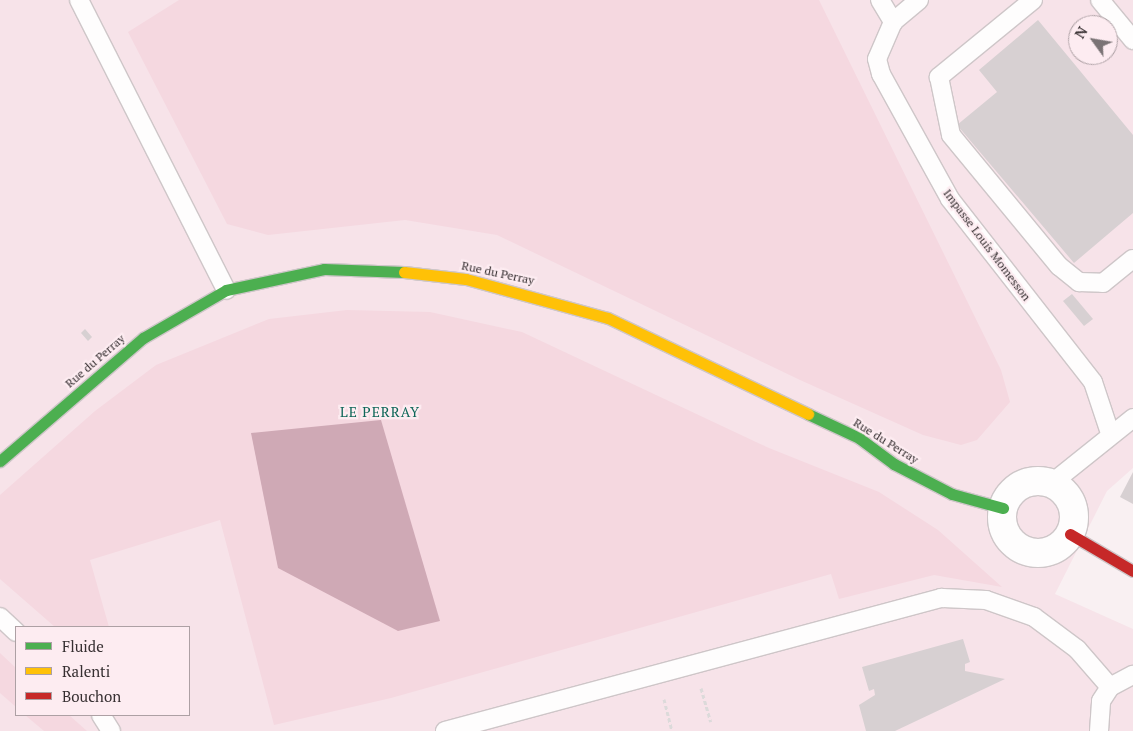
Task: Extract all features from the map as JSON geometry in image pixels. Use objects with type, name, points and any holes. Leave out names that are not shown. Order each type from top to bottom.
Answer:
[{"type":"street","name":"Rue du Perray","points":[[0,461],[143,338],[226,290],[324,269],[447,277],[537,295],[608,318],[817,417],[952,494],[1003,508]]},
{"type":"street","points":[[1028,482],[1052,483],[1070,499],[1074,522],[1070,534],[1054,550],[1031,552],[1019,548],[1004,530],[1003,508],[1008,496],[1028,482]]},
{"type":"street","points":[[1070,534],[1133,571]]},
{"type":"lane","points":[[79,0],[226,290]]},
{"type":"lane","points":[[880,0],[893,22]]},
{"type":"lane","name":"Impasse Louis Momesson","points":[[919,0],[893,22],[877,59],[881,74],[950,199],[1093,382],[1110,433]]},
{"type":"lane","points":[[1033,0],[939,77],[951,135],[1059,266],[1079,282],[1104,283],[1133,260]]},
{"type":"lane","points":[[1100,0],[1133,40]]},
{"type":"lane","points":[[1052,483],[1110,433],[1133,418]]},
{"type":"lane","points":[[445,731],[941,598],[986,600],[1034,617],[1077,649],[1110,688]]},
{"type":"lane","points":[[0,617],[15,631]]},
{"type":"lane","points":[[1099,731],[1101,701],[1110,688],[1133,675]]},
{"type":"lane","points":[[102,716],[111,731]]},
{"type":"path","points":[[701,688],[711,722]]},
{"type":"path","points":[[664,699],[672,731]]},
{"type":"shaded area","points":[[0,0],[1133,0],[1133,468],[1107,491],[1055,594],[1133,629],[1133,731],[0,731]]},
{"type":"shaded area","points":[[179,0],[819,0],[1001,370],[1010,402],[977,440],[961,445],[923,435],[800,380],[497,235],[405,220],[268,235],[227,224],[128,32]]},
{"type":"shaded area","points":[[347,310],[430,312],[522,332],[769,448],[879,492],[938,530],[1002,587],[934,575],[839,599],[831,574],[391,698],[274,725],[220,520],[90,560],[109,626],[54,626],[0,579],[0,495],[95,411],[156,365],[269,319]]},
{"type":"shaded area","points":[[381,420],[440,621],[398,631],[278,568],[251,433]]},
{"type":"shaded area","points":[[0,653],[15,667],[15,706],[0,693]]},
{"type":"shaded area","points":[[26,716],[70,716],[87,731],[44,731]]},
{"type":"building","points":[[1038,20],[1068,56],[1068,65],[1075,65],[1133,135],[1133,213],[1074,263],[957,125],[997,92],[979,70]]},
{"type":"building","points":[[1072,294],[1093,319],[1084,326],[1063,301]]},
{"type":"building","points":[[85,329],[92,337],[88,341],[81,333]]},
{"type":"building","points":[[1133,472],[1133,504],[1120,497]]},
{"type":"building","points":[[963,639],[970,662],[965,664],[965,671],[1005,679],[895,731],[866,731],[859,705],[875,695],[874,689],[869,691],[862,667]]},
{"type":"traffic: fast","points":[[0,461],[143,338],[226,290],[324,269],[404,272]]},
{"type":"traffic: fast","points":[[808,414],[859,438],[894,464],[952,494],[1003,508]]},
{"type":"traffic: slow","points":[[404,272],[466,279],[608,318],[808,414]]},
{"type":"traffic: jam","points":[[1070,534],[1133,571]]},
{"type":"district","name":"LE PERRAY","points":[[380,412]]}]
